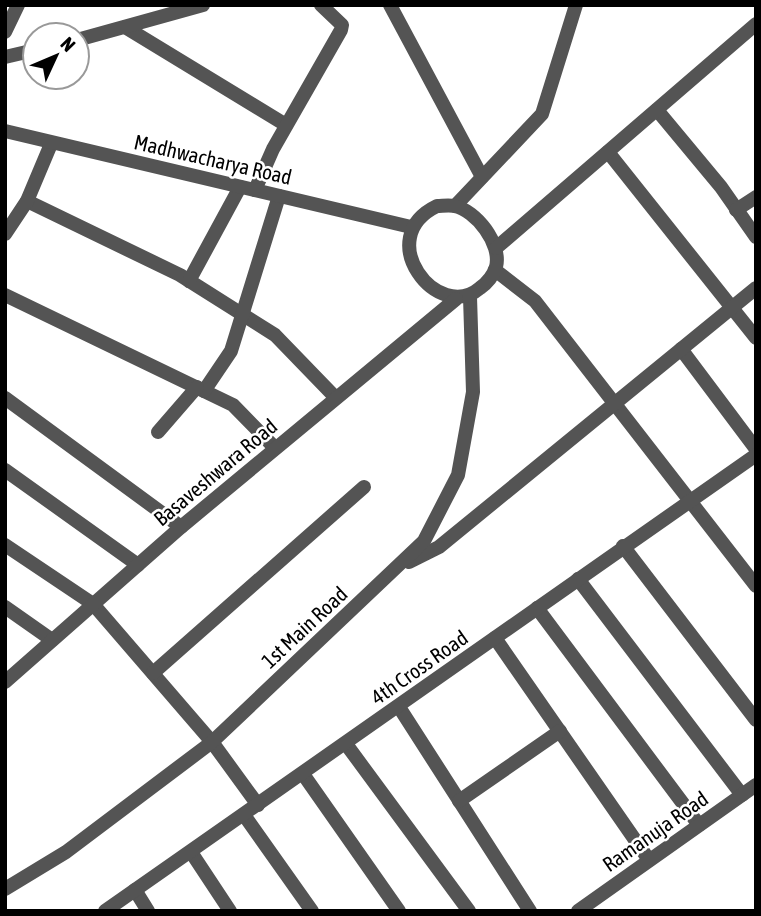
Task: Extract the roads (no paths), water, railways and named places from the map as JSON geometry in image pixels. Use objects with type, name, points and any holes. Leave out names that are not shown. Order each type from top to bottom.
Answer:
[{"type":"street","points":[[5,32],[19,5]]},
{"type":"street","points":[[255,190],[286,125],[341,30],[342,24],[338,19],[321,5]]},
{"type":"street","points":[[390,5],[482,177]]},
{"type":"street","points":[[454,206],[542,114],[576,5]]},
{"type":"street","points":[[91,36],[197,6]]},
{"type":"street","points":[[496,248],[756,24]]},
{"type":"street","points":[[125,27],[286,125]]},
{"type":"street","points":[[657,110],[756,237]]},
{"type":"street","name":"Madhwacharya Road","points":[[5,131],[411,227]]},
{"type":"street","points":[[5,234],[27,201],[51,144]]},
{"type":"street","points":[[608,152],[756,338]]},
{"type":"street","points":[[188,281],[202,251],[240,187]]},
{"type":"street","points":[[158,432],[201,389],[230,351],[279,195]]},
{"type":"street","points":[[736,210],[756,197]]},
{"type":"street","points":[[27,201],[188,281],[275,335],[335,397]]},
{"type":"street","points":[[438,206],[454,206],[485,230],[496,248],[495,270],[463,298],[441,294],[412,261],[408,242],[411,227],[423,213],[438,206]]},
{"type":"street","points":[[495,270],[536,301],[756,586]]},
{"type":"street","points":[[398,567],[439,547],[756,288]]},
{"type":"street","points":[[5,295],[233,405],[275,448]]},
{"type":"street","name":"Basaveshwara Road","points":[[6,679],[335,397],[463,298]]},
{"type":"street","name":"1st Main Road","points":[[5,889],[66,852],[212,742],[424,541],[458,475],[473,393],[463,298]]},
{"type":"street","points":[[681,349],[756,449]]},
{"type":"street","points":[[5,398],[181,527]]},
{"type":"street","name":"4th Cross Road","points":[[105,911],[756,455]]},
{"type":"street","points":[[5,470],[138,565]]},
{"type":"street","points":[[153,673],[364,487]]},
{"type":"street","points":[[5,545],[93,604],[212,742],[258,805]]},
{"type":"street","points":[[623,546],[756,720]]},
{"type":"street","points":[[578,579],[742,795]]},
{"type":"street","points":[[5,607],[52,640]]},
{"type":"street","points":[[537,608],[699,825]]},
{"type":"street","points":[[495,638],[649,860]]},
{"type":"street","points":[[399,707],[530,911]]},
{"type":"street","points":[[459,801],[560,731]]},
{"type":"street","points":[[346,744],[469,911]]},
{"type":"street","points":[[303,774],[399,911]]},
{"type":"street","name":"Ramanuja Road","points":[[578,911],[756,785]]},
{"type":"street","points":[[244,815],[312,911]]},
{"type":"street","points":[[191,852],[230,911]]},
{"type":"street","points":[[135,890],[148,911]]}]
